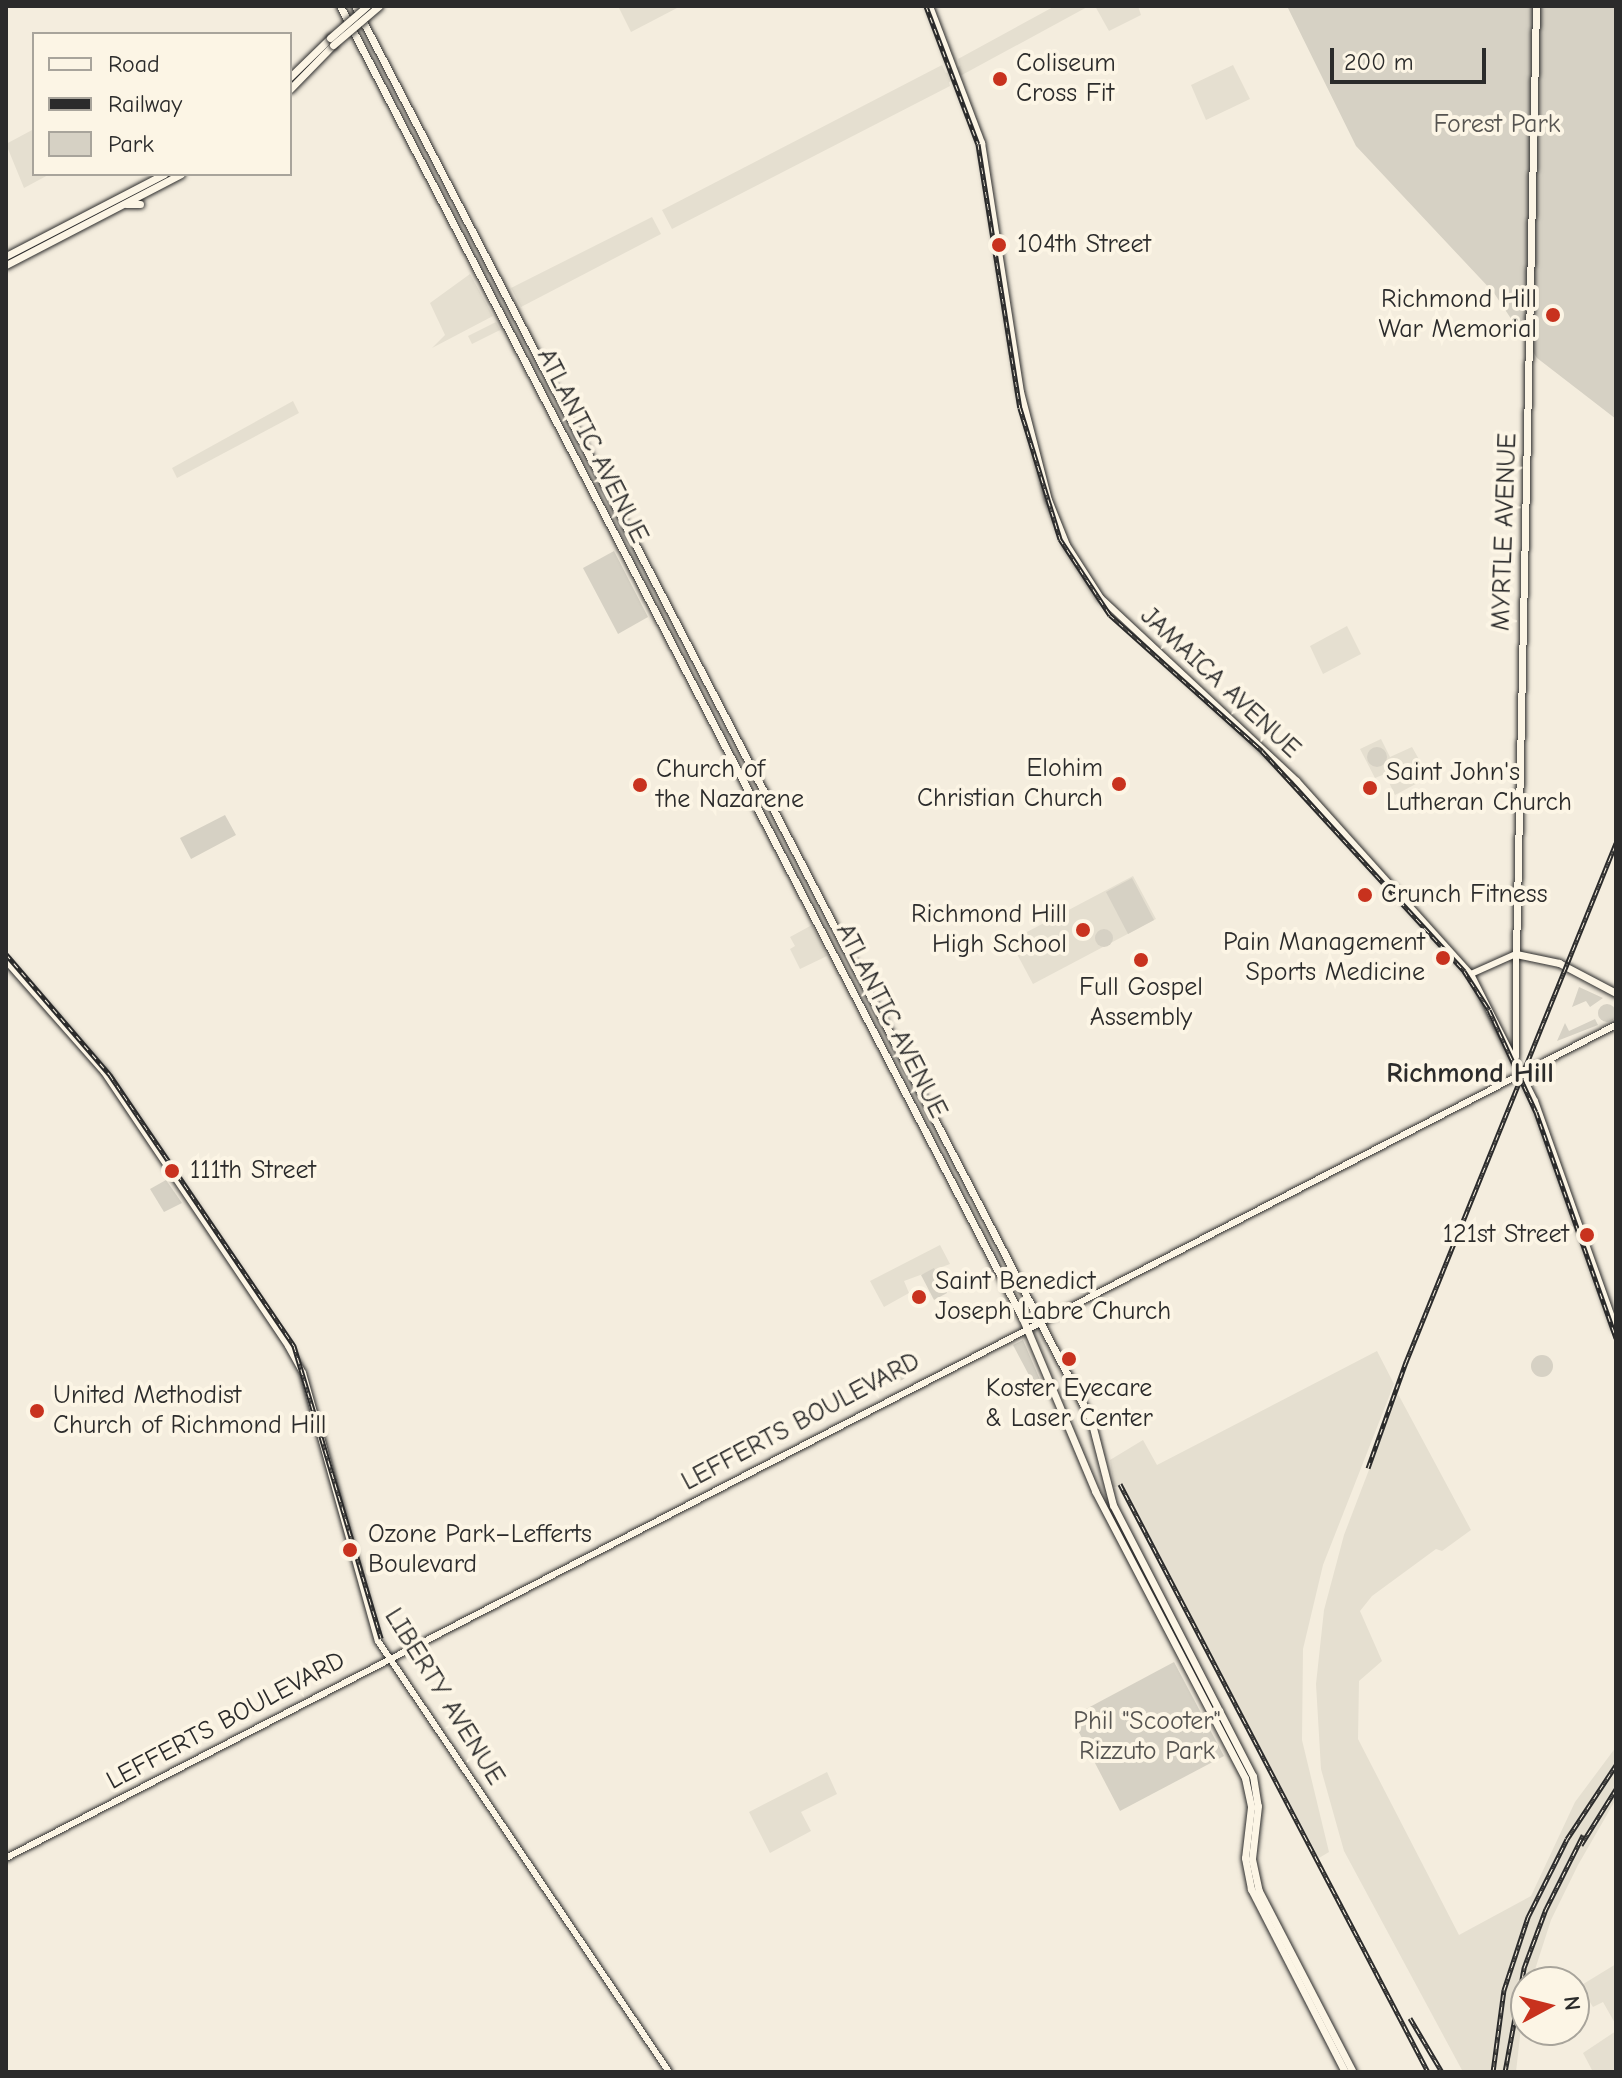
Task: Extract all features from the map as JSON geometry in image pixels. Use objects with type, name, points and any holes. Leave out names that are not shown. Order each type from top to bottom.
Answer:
[{"type":"main road","name":"ATLANTIC AVENUE","points":[[340,6],[1027,1327],[1095,1491],[1245,1778],[1251,1807],[1245,1858],[1251,1889],[1345,2072]]},
{"type":"main road","name":"ATLANTIC AVENUE","points":[[355,6],[1091,1420],[1113,1505],[1250,1769],[1258,1800],[1252,1853],[1255,1879],[1353,2072]]},
{"type":"main road","points":[[292,87],[367,6]]},
{"type":"main road","points":[[292,75],[379,6]]},
{"type":"main road","name":"MYRTLE AVENUE","points":[[1516,954],[1536,6]]},
{"type":"main road","points":[[6,253],[160,176]]},
{"type":"main road","points":[[6,265],[177,176]]},
{"type":"main road","points":[[123,204],[140,204]]},
{"type":"main road","points":[[1516,954],[1559,963],[1616,993]]},
{"type":"street","name":"JAMAICA AVENUE","points":[[930,6],[959,79],[989,172],[1033,445],[1070,550],[1104,601],[1297,781],[1471,974],[1521,1071],[1616,1328]]},
{"type":"street","points":[[1471,974],[1516,954]]},
{"type":"street","name":"MYRTLE AVENUE","points":[[1516,954],[1516,1060]]},
{"type":"street","name":"LIBERTY AVENUE","points":[[6,961],[104,1072],[288,1346],[303,1373],[368,1618],[389,1658],[669,2072]]},
{"type":"street","points":[[1503,1032],[1516,1025]]},
{"type":"street","name":"LEFFERTS BOULEVARD","points":[[6,1858],[1039,1320],[1616,1025]]},
{"type":"shaded area","points":[[618,6],[676,6],[677,8],[631,32]]},
{"type":"shaded area","points":[[1055,6],[1089,6],[949,82],[950,86],[672,229],[662,210],[942,65],[946,73],[960,66],[958,59]]},
{"type":"shaded area","points":[[1095,6],[1138,6],[1141,15],[1109,31]]},
{"type":"shaded area","points":[[1233,65],[1250,99],[1206,120],[1191,85]]},
{"type":"shaded area","points":[[32,130],[32,176],[46,176],[24,188],[6,144]]},
{"type":"shaded area","points":[[652,217],[661,234],[521,307],[511,288]]},
{"type":"shaded area","points":[[470,274],[493,316],[432,348],[445,335],[430,303]]},
{"type":"shaded area","points":[[496,322],[500,330],[472,344],[468,336]]},
{"type":"shaded area","points":[[293,401],[299,413],[177,478],[172,468]]},
{"type":"shaded area","points":[[1347,626],[1361,654],[1323,674],[1310,646]]},
{"type":"shaded area","points":[[1381,739],[1390,757],[1412,747],[1429,777],[1395,795],[1385,774],[1375,778],[1360,749]]},
{"type":"shaded area","name":"Richmond Hill High School","points":[[1133,876],[1156,919],[1033,984],[1010,941]]},
{"type":"shaded area","points":[[812,925],[827,956],[800,969],[790,949],[795,946],[790,937]]},
{"type":"shaded area","points":[[940,1245],[950,1264],[904,1281],[909,1293],[884,1307],[870,1281]]},
{"type":"shaded area","points":[[1377,1351],[1394,1384],[1323,1565],[1303,1649],[1302,1740],[1329,1852],[1319,1858],[1122,1486],[1114,1487],[1110,1460],[1143,1440],[1157,1465]]},
{"type":"shaded area","points":[[1398,1394],[1471,1530],[1442,1551],[1436,1549],[1372,1596],[1360,1611],[1382,1661],[1359,1681],[1358,1739],[1459,1935],[1531,1896],[1575,1802],[1616,1747],[1616,1799],[1551,1920],[1536,1966],[1510,1966],[1510,2046],[1519,2046],[1516,2072],[1463,2072],[1344,1851],[1321,1769],[1316,1684],[1324,1610],[1344,1535]]},
{"type":"shaded area","points":[[827,1772],[837,1794],[801,1812],[811,1831],[770,1853],[749,1812]]},
{"type":"shaded area","points":[[1616,1964],[1616,2025],[1603,2002],[1593,2007],[1590,2002],[1590,1980]]},
{"type":"shaded area","points":[[1616,2031],[1616,2072],[1593,2072],[1583,2053]]},
{"type":"green space","name":"Forest Park","points":[[1287,6],[1616,6],[1616,419],[1537,358],[1494,293],[1356,146]]},
{"type":"green space","points":[[614,551],[648,617],[618,634],[583,568]]},
{"type":"green space","points":[[1377,747],[1384,750],[1387,757],[1384,764],[1377,767],[1370,764],[1367,757],[1370,750]]},
{"type":"green space","points":[[225,815],[236,835],[191,859],[180,838]]},
{"type":"green space","points":[[1132,878],[1154,920],[1128,934],[1106,892]]},
{"type":"green space","points":[[1104,929],[1113,938],[1104,947],[1095,938]]},
{"type":"green space","points":[[1579,987],[1603,998],[1590,1007],[1586,1001],[1572,1007]]},
{"type":"green space","points":[[1603,1004],[1611,1004],[1616,1013],[1614,1020],[1603,1022],[1598,1017],[1598,1009]]},
{"type":"green space","points":[[1595,1019],[1598,1025],[1557,1041],[1565,1023],[1569,1031]]},
{"type":"green space","points":[[166,1180],[182,1203],[164,1212],[150,1189]]},
{"type":"green space","points":[[934,1268],[947,1293],[934,1300],[921,1275]]},
{"type":"green space","points":[[1023,1340],[1044,1389],[1038,1392],[1013,1345]]},
{"type":"green space","points":[[1542,1355],[1550,1358],[1553,1366],[1550,1374],[1542,1377],[1534,1374],[1531,1366],[1534,1358]]},
{"type":"green space","points":[[898,1361],[905,1364],[908,1371],[905,1378],[898,1381],[891,1378],[888,1371],[891,1364]]},
{"type":"green space","name":"Phil \"Scooter\" Rizzuto Park","points":[[1174,1662],[1224,1756],[1120,1811],[1071,1717]]},
{"type":"railway","points":[[926,6],[978,144],[1020,408],[1060,539],[1110,615],[1262,751],[1464,971],[1489,1010],[1536,1112],[1616,1338]]},
{"type":"railway","points":[[1368,1468],[1406,1362],[1616,843]]},
{"type":"railway","points":[[6,954],[110,1075],[294,1346],[381,1638]]},
{"type":"railway","points":[[1120,1484],[1428,2072]]},
{"type":"railway","points":[[1493,2072],[1504,1990],[1528,1917],[1567,1839],[1616,1765]]},
{"type":"railway","points":[[1581,1845],[1616,1789]]},
{"type":"railway","points":[[1505,2072],[1524,1968],[1546,1909],[1583,1835]]},
{"type":"railway","points":[[1410,2018],[1442,2072]]},
{"type":"place","name":"Coliseum Cross Fit","points":[[1000,79]]},
{"type":"place","name":"104th Street","points":[[999,245]]},
{"type":"place","name":"Richmond Hill War Memorial","points":[[1553,315]]},
{"type":"place","name":"Elohim Christian Church","points":[[1119,784]]},
{"type":"place","name":"Church of the Nazarene","points":[[640,785]]},
{"type":"place","name":"Saint John's Lutheran Church","points":[[1370,788]]},
{"type":"place","name":"Crunch Fitness","points":[[1365,895]]},
{"type":"place","name":"Richmond Hill High School","points":[[1083,930]]},
{"type":"place","name":"Pain Management Sports Medicine","points":[[1443,958]]},
{"type":"place","name":"Full Gospel Assembly","points":[[1141,960]]},
{"type":"place","name":"111th Street","points":[[172,1171]]},
{"type":"place","name":"121st Street","points":[[1587,1235]]},
{"type":"place","name":"Saint Benedict Joseph Labre Church","points":[[919,1297]]},
{"type":"place","name":"Koster Eyecare & Laser Center","points":[[1069,1359]]},
{"type":"place","name":"United Methodist Church of Richmond Hill","points":[[37,1411]]},
{"type":"place","name":"Ozone Park–Lefferts Boulevard","points":[[350,1550]]},
{"type":"district","name":"Richmond Hill","points":[[1470,1073]]}]
